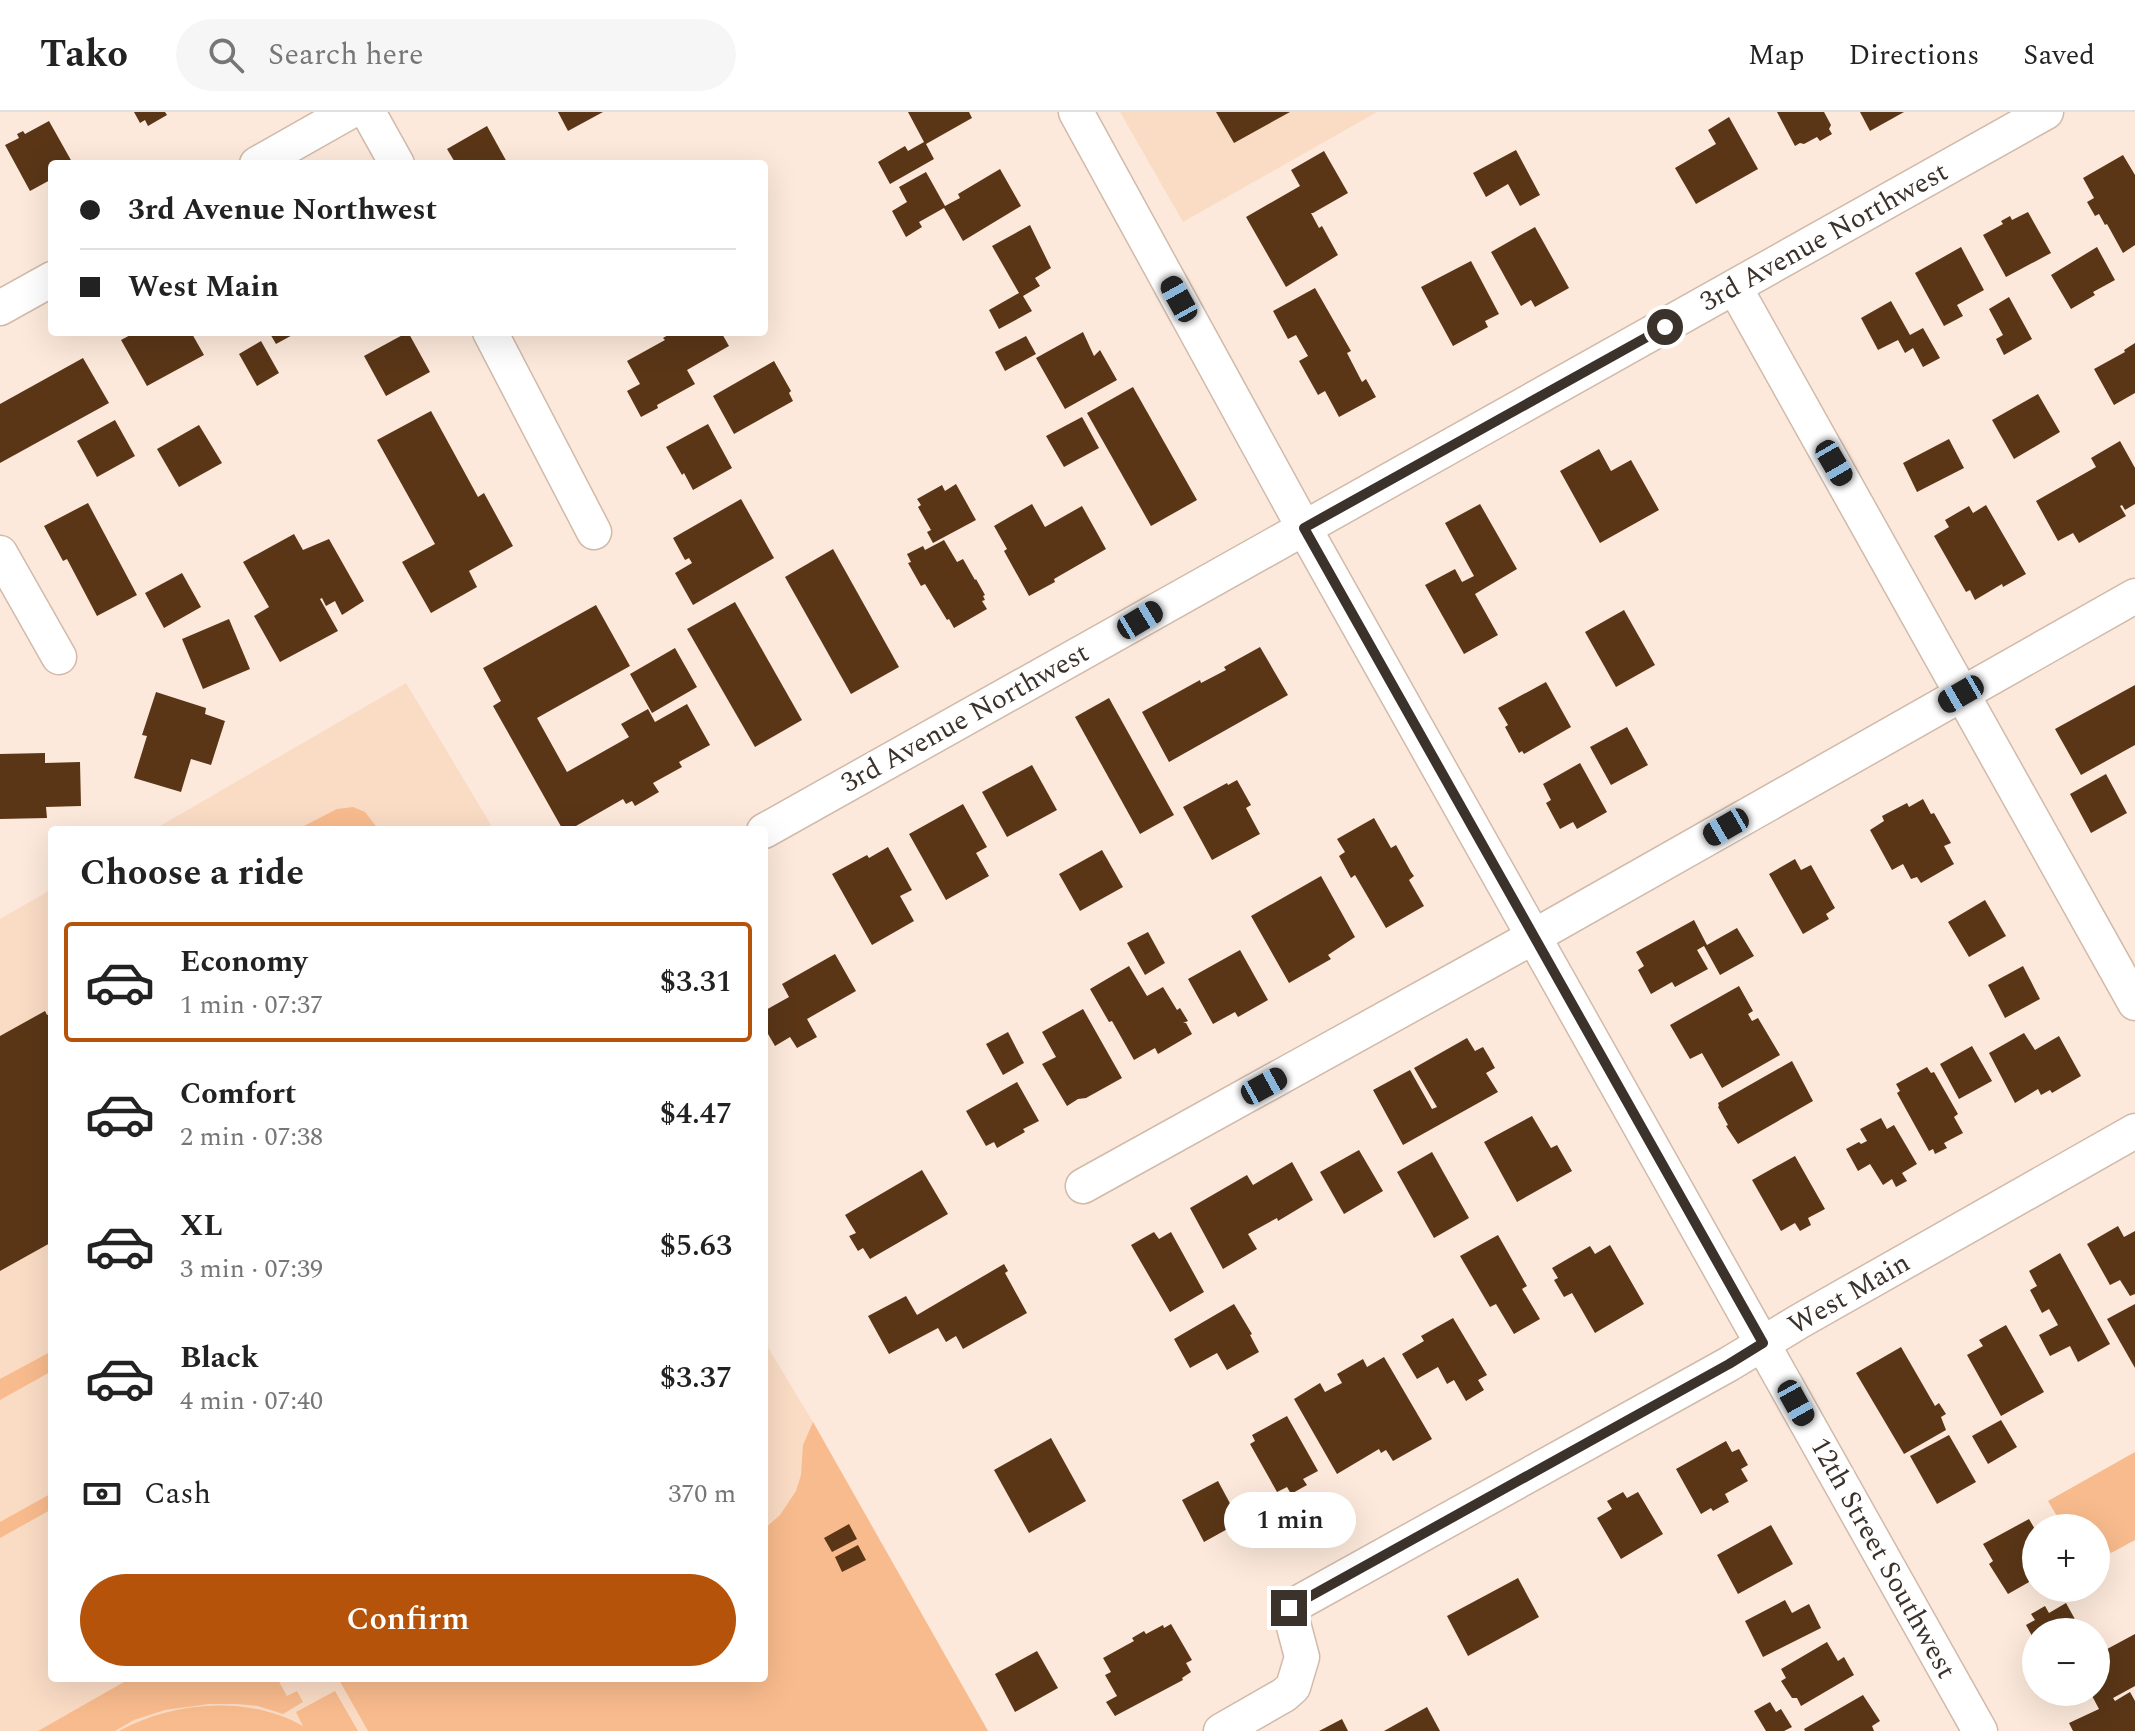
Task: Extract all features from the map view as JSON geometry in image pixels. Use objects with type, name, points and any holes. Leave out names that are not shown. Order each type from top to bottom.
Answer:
[{"type":"street","points":[[264,160],[349,112]]},
{"type":"street","points":[[368,112],[395,160]]},
{"type":"street","name":"12th Street Southwest","points":[[1076,112],[1304,528],[1980,1731]]},
{"type":"street","name":"3rd Avenue Northwest","points":[[768,829],[2046,112]]},
{"type":"street","points":[[0,308],[48,281]]},
{"type":"street","points":[[1735,288],[2135,1003]]},
{"type":"street","points":[[492,336],[594,532]]},
{"type":"street","points":[[0,553],[59,657]]},
{"type":"street","points":[[1083,1186],[1533,937],[2135,596]]},
{"type":"street","name":"West Main","points":[[1221,1731],[1293,1687],[1302,1657],[1289,1608],[1729,1364],[2135,1131]]},
{"type":"shaded area","points":[[1120,112],[1377,112],[1183,222]]},
{"type":"shaded area","points":[[406,683],[492,826],[160,826]]},
{"type":"shaded area","points":[[353,807],[365,812],[376,826],[304,826],[337,809]]},
{"type":"shaded area","points":[[48,891],[48,1682],[768,1682],[768,1348],[988,1731],[0,1731],[0,919]]},
{"type":"shaded area","points":[[48,1353],[48,1373],[0,1400],[0,1379]]},
{"type":"shaded area","points":[[813,1422],[988,1731],[368,1731],[340,1682],[768,1682],[768,1526],[780,1515],[796,1491],[801,1475],[803,1445]]},
{"type":"shaded area","points":[[2135,1452],[2135,1540],[2111,1553],[2110,1514],[2056,1514],[2048,1501]]},
{"type":"shaded area","points":[[48,1495],[48,1511],[0,1538],[0,1522]]},
{"type":"shaded area","points":[[124,1682],[279,1682],[287,1696],[297,1691],[303,1702],[283,1714],[258,1706],[209,1704],[165,1710],[134,1720],[115,1731],[38,1731]]},
{"type":"shaded area","points":[[335,1691],[358,1731],[119,1731],[163,1713],[211,1706],[259,1709],[303,1726],[296,1712]]},
{"type":"building","points":[[134,112],[165,112],[167,115],[148,126],[145,120],[140,123]]},
{"type":"building","points":[[558,112],[603,112],[568,131]]},
{"type":"building","points":[[908,112],[969,112],[972,118],[926,144],[934,159],[890,184],[878,162],[905,146],[908,151],[924,142]]},
{"type":"building","points":[[1216,112],[1290,112],[1234,143]]},
{"type":"building","points":[[1777,112],[1824,112],[1832,134],[1820,141],[1817,137],[1795,146]]},
{"type":"building","points":[[1860,112],[1904,112],[1870,131]]},
{"type":"building","points":[[1729,117],[1758,169],[1696,204],[1675,168],[1716,144],[1708,130]]},
{"type":"building","points":[[49,121],[71,160],[48,160],[48,181],[30,191],[5,145],[19,138],[17,134],[23,131],[25,134]]},
{"type":"building","points":[[487,126],[506,160],[454,160],[447,149]]},
{"type":"building","points":[[1516,150],[1540,195],[1520,206],[1508,184],[1486,197],[1473,173]]},
{"type":"building","points":[[1324,151],[1348,193],[1311,213],[1338,255],[1286,287],[1246,217],[1300,186],[1291,170]]},
{"type":"building","points":[[2123,155],[2135,175],[2135,245],[2123,253],[2107,224],[2099,214],[2095,216],[2087,202],[2094,198],[2083,178]]},
{"type":"building","points":[[1000,169],[1021,206],[963,241],[944,208],[919,222],[922,227],[906,237],[892,211],[907,202],[899,187],[926,172],[945,206],[960,198],[958,194]]},
{"type":"building","points":[[2028,212],[2051,253],[2006,277],[1983,235],[2003,224],[2001,221],[2010,216],[2012,220]]},
{"type":"building","points":[[1030,225],[1051,268],[1035,278],[1040,286],[1023,296],[1032,311],[999,329],[989,310],[1019,293],[992,246]]},
{"type":"building","points":[[1535,227],[1569,288],[1535,307],[1531,300],[1521,306],[1491,252]]},
{"type":"building","points":[[1961,247],[1984,290],[1957,305],[1963,316],[1944,326],[1915,273]]},
{"type":"building","points":[[2097,247],[2115,280],[2071,309],[2051,275]]},
{"type":"building","points":[[1471,261],[1499,314],[1485,321],[1488,327],[1453,346],[1421,287]]},
{"type":"building","points":[[1315,288],[1351,351],[1347,353],[1362,382],[1366,379],[1376,397],[1339,417],[1325,391],[1318,395],[1299,361],[1308,356],[1296,335],[1288,339],[1273,311]]},
{"type":"building","points":[[2009,297],[2032,339],[2004,355],[1996,339],[2003,335],[1989,309]]},
{"type":"building","points":[[1891,301],[1910,335],[1923,328],[1940,358],[1923,367],[1913,348],[1905,353],[1898,340],[1878,350],[1861,318]]},
{"type":"building","points":[[1083,332],[1094,356],[1100,350],[1117,380],[1065,409],[1036,358]]},
{"type":"building","points":[[128,336],[193,336],[204,355],[147,386],[121,340]]},
{"type":"building","points":[[271,336],[291,336],[276,344]]},
{"type":"building","points":[[401,336],[410,336],[430,372],[386,396],[364,356]]},
{"type":"building","points":[[723,336],[729,346],[687,370],[695,384],[641,417],[627,391],[640,384],[627,361],[665,340],[663,338]]},
{"type":"building","points":[[1026,336],[1036,354],[1005,371],[995,352]]},
{"type":"building","points":[[261,341],[279,373],[257,386],[239,354]]},
{"type":"building","points":[[2135,343],[2135,393],[2114,405],[2094,369]]},
{"type":"building","points":[[83,358],[109,403],[0,463],[0,404]]},
{"type":"building","points":[[774,361],[791,391],[793,401],[734,434],[713,396]]},
{"type":"building","points":[[1133,387],[1197,500],[1151,526],[1087,413]]},
{"type":"building","points":[[2038,394],[2060,432],[2014,459],[1992,420]]},
{"type":"building","points":[[431,411],[478,497],[484,493],[513,546],[469,571],[477,587],[431,613],[402,562],[435,544],[377,440]]},
{"type":"building","points":[[1082,417],[1099,448],[1064,467],[1046,436]]},
{"type":"building","points":[[115,420],[135,456],[97,477],[77,441]]},
{"type":"building","points":[[708,424],[732,468],[693,490],[666,447]]},
{"type":"building","points":[[199,425],[222,463],[179,487],[157,449]]},
{"type":"building","points":[[1949,439],[1964,468],[1917,492],[1903,463]]},
{"type":"building","points":[[2120,441],[2135,468],[2135,504],[2125,510],[2120,506],[2126,516],[2079,543],[2073,533],[2058,541],[2036,501],[2096,467],[2091,458]]},
{"type":"building","points":[[1599,449],[1611,471],[1631,460],[1659,510],[1600,543],[1560,471]]},
{"type":"building","points":[[956,484],[976,520],[933,543],[927,532],[931,530],[917,499],[942,485],[945,491]]},
{"type":"building","points":[[741,499],[774,558],[693,605],[675,573],[692,563],[689,558],[685,560],[673,538]]},
{"type":"building","points":[[88,503],[137,595],[97,616],[67,559],[63,561],[44,526]]},
{"type":"building","points":[[1032,504],[1045,527],[1082,506],[1106,549],[1029,596],[994,526]]},
{"type":"building","points":[[1480,504],[1517,569],[1475,594],[1498,635],[1464,654],[1425,585],[1455,569],[1462,582],[1474,576],[1445,523]]},
{"type":"building","points":[[1986,505],[2026,574],[1975,600],[1970,590],[1966,592],[1934,536],[1949,527],[1945,520],[1969,506],[1973,513]]},
{"type":"building","points":[[294,534],[303,550],[329,539],[364,601],[342,615],[335,601],[326,606],[320,599],[338,631],[280,662],[254,616],[269,607],[243,562]]},
{"type":"building","points":[[944,540],[957,562],[963,559],[976,579],[985,595],[982,601],[987,609],[954,628],[925,584],[921,586],[908,563],[911,562],[907,554],[923,546],[925,550]]},
{"type":"building","points":[[833,549],[899,667],[851,694],[785,577]]},
{"type":"building","points":[[182,573],[201,607],[164,628],[145,593]]},
{"type":"building","points":[[735,602],[802,720],[755,747],[687,629]]},
{"type":"building","points":[[596,605],[630,666],[537,718],[567,772],[629,737],[621,724],[648,709],[655,722],[687,704],[710,745],[679,762],[682,767],[653,783],[659,792],[635,806],[632,801],[626,804],[623,799],[576,826],[561,826],[493,706],[501,701],[483,668]]},
{"type":"building","points":[[1624,610],[1655,665],[1616,687],[1585,632]]},
{"type":"building","points":[[229,619],[250,669],[203,689],[182,639]]},
{"type":"building","points":[[1260,647],[1288,695],[1169,762],[1142,712],[1200,680],[1201,683],[1226,670],[1224,667]]},
{"type":"building","points":[[675,648],[697,687],[652,713],[630,674]]},
{"type":"building","points":[[1546,682],[1571,727],[1524,754],[1522,751],[1519,753],[1498,708]]},
{"type":"building","points":[[2135,685],[2135,745],[2081,775],[2055,729]]},
{"type":"building","points":[[156,692],[206,708],[205,714],[225,721],[211,765],[191,759],[181,792],[134,778],[147,736],[142,735]]},
{"type":"building","points":[[1109,698],[1174,815],[1140,834],[1075,717]]},
{"type":"building","points":[[1627,727],[1648,765],[1611,785],[1590,747]]},
{"type":"building","points":[[45,753],[45,763],[80,762],[81,806],[46,807],[47,818],[0,819],[0,754]]},
{"type":"building","points":[[1580,763],[1607,812],[1577,829],[1573,822],[1560,829],[1546,803],[1551,800],[1543,784]]},
{"type":"building","points":[[1032,765],[1057,810],[1007,837],[982,792]]},
{"type":"building","points":[[2106,774],[2127,813],[2091,833],[2070,794]]},
{"type":"building","points":[[1237,780],[1251,805],[1246,808],[1260,834],[1212,860],[1183,807]]},
{"type":"building","points":[[1923,799],[1951,843],[1944,846],[1954,864],[1921,883],[1917,877],[1911,879],[1903,864],[1892,870],[1870,830],[1884,821],[1882,816],[1907,803],[1909,807]]},
{"type":"building","points":[[963,804],[987,847],[976,853],[989,876],[946,900],[909,834]]},
{"type":"building","points":[[1374,818],[1391,848],[1396,845],[1414,876],[1409,880],[1424,906],[1386,928],[1355,875],[1351,878],[1339,856],[1345,852],[1337,839]]},
{"type":"building","points":[[888,847],[912,890],[900,896],[914,921],[872,945],[832,874]]},
{"type":"building","points":[[1102,850],[1123,887],[1080,911],[1059,874]]},
{"type":"building","points":[[1795,859],[1801,870],[1811,865],[1835,908],[1826,914],[1829,919],[1803,934],[1769,874]]},
{"type":"building","points":[[1321,876],[1355,937],[1328,955],[1331,959],[1289,983],[1251,916]]},
{"type":"building","points":[[1985,900],[2006,936],[1969,957],[1948,922]]},
{"type":"building","points":[[1694,920],[1707,945],[1737,928],[1754,956],[1720,975],[1704,946],[1697,950],[1708,969],[1675,987],[1672,982],[1651,994],[1638,970],[1644,966],[1636,952]]},
{"type":"building","points":[[1148,932],[1165,963],[1145,975],[1127,943]]},
{"type":"building","points":[[1240,950],[1268,1000],[1238,1017],[1235,1012],[1213,1024],[1188,979]]},
{"type":"building","points":[[835,954],[856,991],[807,1019],[817,1037],[797,1048],[790,1037],[775,1046],[768,1034],[768,1009],[789,997],[782,984]]},
{"type":"building","points":[[1129,966],[1147,996],[1163,987],[1177,1010],[1180,1008],[1188,1021],[1183,1023],[1192,1034],[1158,1054],[1155,1048],[1134,1060],[1090,989]]},
{"type":"building","points":[[2023,966],[2040,999],[2005,1018],[1988,985]]},
{"type":"building","points":[[1739,986],[1753,1011],[1748,1014],[1752,1021],[1758,1018],[1780,1055],[1722,1088],[1702,1053],[1690,1059],[1670,1025]]},
{"type":"building","points":[[1083,1009],[1122,1078],[1067,1106],[1042,1064],[1056,1057],[1042,1032]]},
{"type":"building","points":[[45,1011],[48,1015],[48,1244],[0,1271],[0,1036]]},
{"type":"building","points":[[1008,1032],[1024,1063],[1003,1075],[986,1044]]},
{"type":"building","points":[[2024,1033],[2035,1050],[2059,1036],[2081,1076],[2052,1093],[2050,1090],[2041,1095],[2038,1089],[2015,1103],[1989,1053]]},
{"type":"building","points":[[1467,1038],[1475,1051],[1483,1047],[1489,1057],[1495,1068],[1486,1073],[1498,1092],[1403,1145],[1373,1090],[1410,1070],[1432,1109],[1437,1107],[1414,1068]]},
{"type":"building","points":[[1972,1046],[1992,1081],[1959,1099],[1940,1064]]},
{"type":"building","points":[[1792,1061],[1813,1101],[1738,1144],[1726,1126],[1718,1103]]},
{"type":"building","points":[[1927,1067],[1931,1073],[1934,1072],[1958,1114],[1954,1117],[1963,1133],[1944,1143],[1947,1148],[1935,1154],[1933,1149],[1929,1151],[1897,1093],[1900,1091],[1896,1084]]},
{"type":"building","points":[[1017,1082],[1039,1121],[997,1148],[994,1142],[986,1146],[966,1111]]},
{"type":"building","points":[[1532,1116],[1551,1148],[1557,1145],[1572,1171],[1517,1202],[1484,1142]]},
{"type":"building","points":[[1881,1118],[1887,1129],[1894,1125],[1917,1164],[1902,1173],[1907,1181],[1896,1187],[1892,1179],[1883,1185],[1870,1164],[1858,1171],[1846,1149],[1867,1141],[1860,1129]]},
{"type":"building","points":[[1359,1150],[1383,1191],[1344,1214],[1320,1172]]},
{"type":"building","points":[[1432,1152],[1469,1218],[1434,1238],[1397,1172]]},
{"type":"building","points":[[1795,1156],[1825,1209],[1808,1218],[1811,1225],[1800,1231],[1795,1223],[1781,1231],[1752,1180]]},
{"type":"building","points":[[1292,1162],[1313,1200],[1248,1234],[1257,1249],[1223,1269],[1190,1208],[1247,1175],[1253,1185]]},
{"type":"building","points":[[922,1170],[948,1214],[870,1259],[863,1248],[858,1251],[849,1236],[856,1233],[845,1215]]},
{"type":"building","points":[[2118,1226],[2124,1237],[2135,1231],[2135,1294],[2130,1296],[2120,1280],[2110,1285],[2087,1244]]},
{"type":"building","points":[[1154,1232],[1159,1239],[1171,1232],[1204,1292],[1170,1312],[1131,1245]]},
{"type":"building","points":[[1498,1235],[1527,1286],[1522,1289],[1540,1319],[1514,1334],[1496,1304],[1490,1307],[1460,1256]]},
{"type":"building","points":[[1610,1245],[1644,1304],[1595,1333],[1572,1293],[1564,1297],[1554,1280],[1558,1278],[1552,1268],[1590,1246],[1595,1254]]},
{"type":"building","points":[[2060,1253],[2110,1344],[2078,1362],[2070,1346],[2050,1356],[2039,1335],[2058,1325],[2049,1309],[2042,1313],[2030,1290],[2037,1286],[2029,1271]]},
{"type":"building","points":[[1004,1264],[1008,1271],[1005,1273],[1027,1313],[963,1349],[956,1336],[946,1342],[938,1328],[889,1354],[868,1316],[906,1296],[917,1315]]},
{"type":"building","points":[[1234,1304],[1259,1352],[1227,1370],[1217,1353],[1190,1368],[1174,1339]]},
{"type":"building","points":[[2135,1304],[2135,1368],[2107,1319]]},
{"type":"building","points":[[1453,1318],[1487,1375],[1478,1380],[1484,1390],[1466,1401],[1454,1380],[1447,1384],[1438,1367],[1417,1379],[1402,1354],[1424,1341],[1421,1336]]},
{"type":"building","points":[[2006,1325],[2044,1392],[2001,1416],[1967,1355],[1983,1346],[1979,1340]]},
{"type":"building","points":[[1901,1347],[1935,1406],[1939,1403],[1946,1414],[1941,1417],[1946,1430],[1904,1454],[1856,1373]]},
{"type":"building","points":[[1384,1357],[1432,1439],[1393,1461],[1386,1450],[1381,1453],[1379,1449],[1337,1474],[1294,1399],[1320,1383],[1325,1392],[1342,1383],[1337,1374],[1363,1359],[1367,1367]]},
{"type":"building","points":[[1287,1416],[1318,1471],[1303,1479],[1307,1485],[1291,1494],[1287,1487],[1277,1492],[1250,1444],[1255,1441],[1252,1435]]},
{"type":"building","points":[[2001,1420],[2017,1447],[1988,1464],[1972,1436]]},
{"type":"building","points":[[1949,1435],[1976,1482],[1937,1504],[1910,1456]]},
{"type":"building","points":[[1051,1438],[1086,1501],[1029,1533],[994,1470]]},
{"type":"building","points":[[1726,1441],[1732,1452],[1739,1449],[1748,1465],[1741,1469],[1748,1481],[1725,1494],[1729,1502],[1701,1514],[1676,1469]]},
{"type":"building","points":[[1218,1481],[1240,1522],[1204,1542],[1182,1500]]},
{"type":"building","points":[[1623,1492],[1627,1498],[1638,1492],[1663,1534],[1621,1559],[1597,1518],[1612,1509],[1607,1501]]},
{"type":"building","points":[[2022,1523],[2022,1586],[2008,1594],[1989,1564],[1993,1561],[1983,1544]]},
{"type":"building","points":[[849,1524],[857,1539],[832,1552],[824,1538]]},
{"type":"building","points":[[1771,1525],[1793,1564],[1738,1594],[1717,1555]]},
{"type":"building","points":[[858,1545],[866,1560],[842,1572],[835,1557]]},
{"type":"building","points":[[1518,1578],[1539,1617],[1468,1656],[1447,1616]]},
{"type":"building","points":[[1785,1600],[1792,1613],[1809,1604],[1821,1628],[1763,1657],[1745,1621]]},
{"type":"building","points":[[2066,1603],[2074,1618],[2034,1618],[2031,1614],[2045,1606],[2049,1613]]},
{"type":"building","points":[[1171,1624],[1192,1660],[1186,1663],[1191,1672],[1183,1680],[1115,1716],[1106,1702],[1117,1696],[1105,1675],[1111,1672],[1103,1658],[1134,1641],[1132,1638],[1144,1631],[1146,1634]]},
{"type":"building","points":[[2135,1634],[2135,1686],[2113,1698],[2115,1701],[2130,1692],[2135,1701],[2135,1731],[2073,1731],[2069,1723],[2099,1709],[2097,1706],[2110,1706],[2110,1647]]},
{"type":"building","points":[[1827,1642],[1838,1661],[1844,1657],[1854,1675],[1801,1706],[1781,1681],[1786,1678],[1781,1669]]},
{"type":"building","points":[[1037,1651],[1058,1688],[1015,1712],[995,1674]]},
{"type":"building","points":[[1863,1695],[1880,1721],[1872,1726],[1874,1731],[1805,1731],[1804,1729]]},
{"type":"building","points":[[1770,1702],[1776,1712],[1781,1709],[1792,1727],[1784,1731],[1766,1731],[1754,1711]]},
{"type":"building","points":[[1427,1707],[1440,1731],[1384,1731]]},
{"type":"building","points":[[1342,1719],[1348,1731],[1319,1731]]},
{"type":"route","points":[[1289,1608],[1763,1343],[1304,528],[1665,327]]}]
